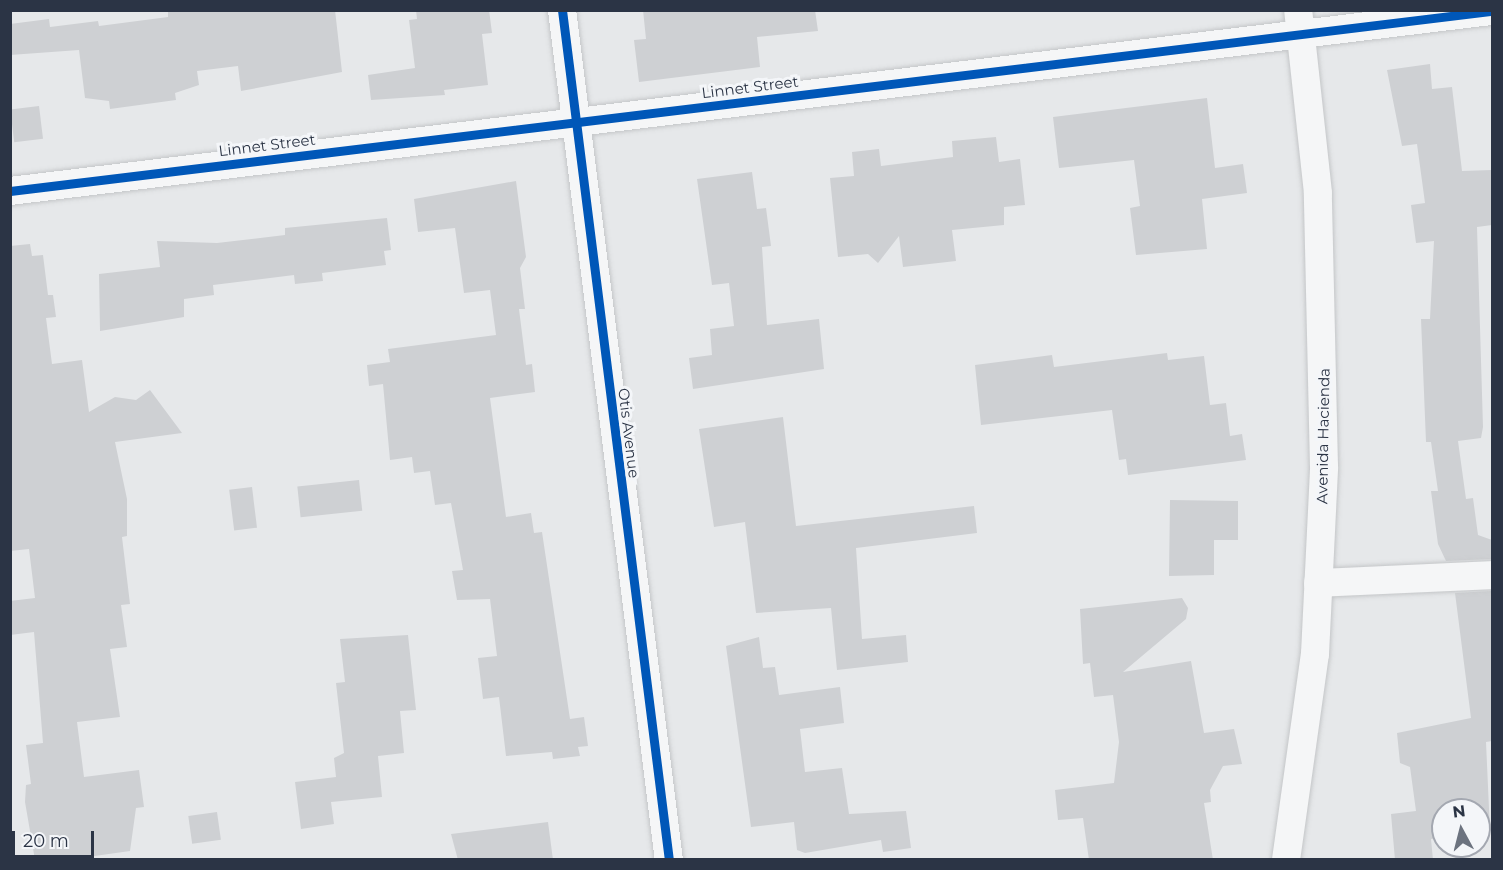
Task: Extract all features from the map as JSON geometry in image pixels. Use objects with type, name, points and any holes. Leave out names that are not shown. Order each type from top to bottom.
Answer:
[{"type":"street","name":"Otis Avenue","points":[[562,10],[669,860]]},
{"type":"street","name":"Linnet Street","points":[[10,191],[576,123],[1299,23],[1492,11]]},
{"type":"street","name":"Avenida Hacienda","points":[[1286,860],[1315,654],[1323,296],[1299,23]]},
{"type":"street","points":[[1318,583],[1492,575]]},
{"type":"building","points":[[180,10],[335,10],[342,72],[241,91],[238,66],[197,71],[199,85],[175,93],[176,100],[110,109],[109,101],[85,98],[79,50],[10,55],[10,24],[49,19],[50,27],[98,21],[99,26],[168,17],[168,12]]},
{"type":"building","points":[[416,10],[489,10],[492,33],[482,34],[488,85],[444,90],[445,95],[371,100],[368,75],[415,68],[409,20],[417,19]]},
{"type":"building","points":[[643,10],[815,10],[818,31],[757,37],[760,67],[639,82],[634,40],[646,39]]},
{"type":"building","points":[[1430,64],[1432,89],[1452,87],[1462,171],[1492,170],[1492,225],[1477,227],[1483,427],[1481,438],[1458,441],[1466,499],[1473,498],[1478,535],[1492,540],[1492,559],[1446,561],[1438,544],[1431,491],[1438,491],[1431,442],[1426,442],[1421,319],[1430,319],[1434,241],[1416,243],[1411,205],[1425,203],[1417,144],[1402,146],[1387,70]]},
{"type":"building","points":[[1207,98],[1215,168],[1243,164],[1247,193],[1202,199],[1207,249],[1136,255],[1130,208],[1140,206],[1134,160],[1059,168],[1053,117]]},
{"type":"building","points":[[39,106],[43,139],[14,142],[10,110]]},
{"type":"building","points":[[996,137],[999,162],[1020,159],[1025,205],[1004,207],[1004,225],[952,230],[956,261],[903,267],[899,236],[878,263],[868,254],[838,257],[830,178],[854,176],[852,152],[879,149],[881,166],[953,157],[952,141]]},
{"type":"building","points":[[752,172],[757,209],[766,208],[771,246],[762,247],[767,325],[819,319],[824,369],[693,389],[689,358],[712,355],[710,329],[734,326],[729,283],[712,285],[697,179]]},
{"type":"building","points":[[516,181],[526,257],[520,268],[525,309],[519,309],[526,365],[532,364],[535,392],[490,398],[506,517],[531,513],[534,533],[542,532],[570,719],[584,717],[588,746],[578,747],[580,756],[553,759],[552,752],[506,756],[499,697],[483,699],[478,658],[497,656],[490,599],[457,600],[452,571],[463,570],[451,503],[435,505],[430,471],[414,473],[412,457],[390,460],[383,384],[369,386],[367,365],[390,362],[388,349],[496,335],[490,290],[464,293],[455,228],[418,232],[414,199]]},
{"type":"building","points":[[387,218],[391,250],[384,251],[386,265],[322,273],[323,281],[295,284],[294,275],[213,285],[214,295],[184,299],[184,317],[100,331],[99,274],[160,267],[157,241],[217,243],[285,235],[285,228]]},
{"type":"building","points":[[30,244],[32,256],[43,255],[48,295],[53,295],[56,317],[46,318],[52,364],[82,360],[89,412],[115,397],[136,400],[150,390],[182,433],[115,442],[127,499],[127,536],[122,537],[130,604],[121,605],[127,647],[110,649],[120,717],[77,722],[84,777],[139,770],[144,807],[136,808],[130,851],[66,860],[35,860],[25,802],[26,785],[31,784],[26,745],[43,743],[34,632],[10,635],[10,601],[35,598],[29,549],[10,551],[10,246]]},
{"type":"building","points":[[1167,353],[1168,360],[1204,356],[1210,405],[1226,403],[1230,436],[1242,434],[1246,460],[1128,475],[1126,459],[1119,460],[1112,410],[981,425],[975,365],[1052,355],[1054,367]]},
{"type":"building","points":[[783,417],[796,526],[974,506],[977,533],[856,548],[862,639],[906,635],[908,662],[837,670],[831,608],[756,613],[745,522],[714,527],[699,429]]},
{"type":"building","points":[[359,480],[362,511],[301,517],[297,486]]},
{"type":"building","points":[[252,487],[257,528],[234,530],[229,490]]},
{"type":"building","points":[[1170,500],[1238,501],[1238,540],[1214,540],[1214,575],[1169,576]]},
{"type":"building","points":[[1492,591],[1492,741],[1486,742],[1489,798],[1431,798],[1431,858],[1433,860],[1395,860],[1391,814],[1416,811],[1410,767],[1400,763],[1397,733],[1471,718],[1455,593]]},
{"type":"building","points":[[1182,598],[1188,608],[1186,619],[1123,672],[1191,661],[1204,733],[1234,729],[1242,764],[1223,766],[1210,790],[1211,802],[1204,803],[1213,860],[1089,860],[1083,818],[1058,820],[1055,790],[1114,783],[1119,742],[1113,695],[1094,697],[1090,663],[1083,664],[1080,609]]},
{"type":"building","points":[[408,635],[416,710],[400,711],[404,753],[378,756],[382,797],[331,802],[334,824],[301,829],[295,782],[336,777],[334,758],[344,753],[336,683],[345,682],[340,639]]},
{"type":"building","points":[[759,637],[763,668],[775,667],[779,695],[840,687],[844,723],[800,729],[805,772],[842,768],[849,814],[906,811],[911,848],[883,852],[881,840],[805,853],[797,850],[794,822],[751,827],[726,646]]},
{"type":"building","points":[[217,812],[221,840],[192,844],[188,816]]},
{"type":"building","points":[[548,822],[553,860],[458,860],[451,834]]},
{"type":"cycle path","points":[[562,10],[669,860]]},
{"type":"cycle path","points":[[10,191],[1492,11]]}]
